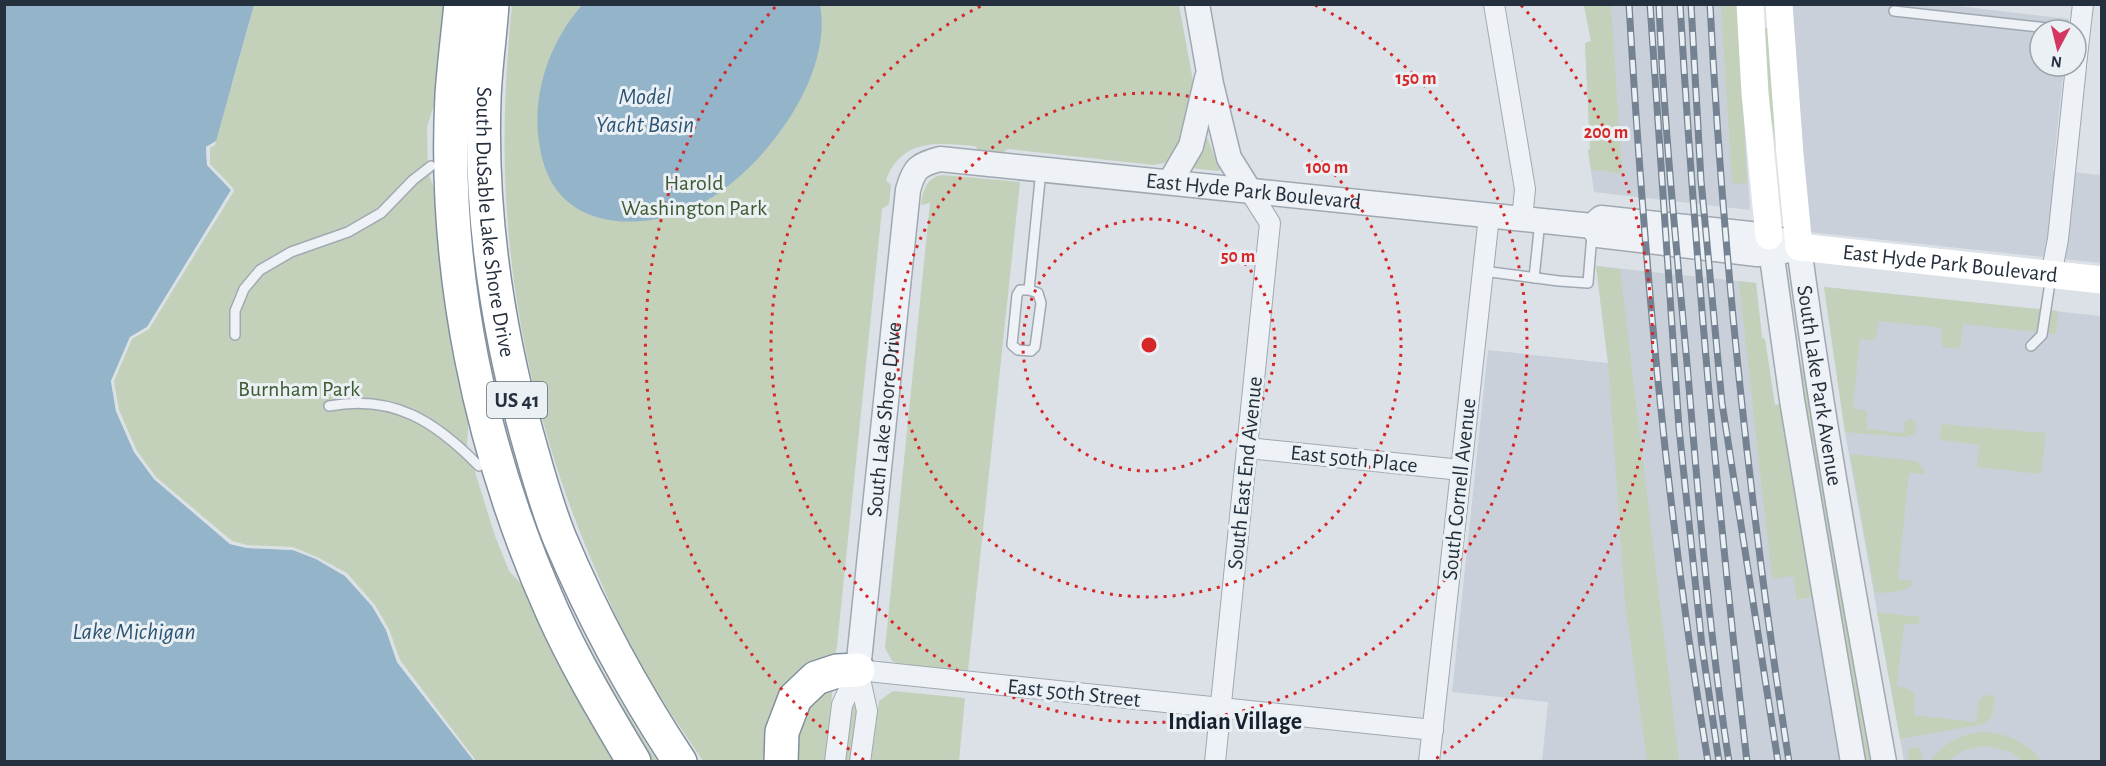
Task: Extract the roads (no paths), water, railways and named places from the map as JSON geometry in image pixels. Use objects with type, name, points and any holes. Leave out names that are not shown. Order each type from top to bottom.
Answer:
[{"type":"highway","name":"South DuSable Lake Shore Drive","points":[[461,4],[452,96],[453,204],[465,322],[481,402],[504,489],[552,612],[634,762]]},
{"type":"highway","name":"South DuSable Lake Shore Drive","points":[[492,4],[484,99],[486,180],[492,267],[511,375],[540,482],[559,537],[595,617],[627,677],[680,762]]},
{"type":"highway","points":[[781,762],[782,732],[795,698],[816,678],[837,671],[858,670]]},
{"type":"main road","name":"South Lake Park Avenue","points":[[1750,4],[1755,93],[1770,245]]},
{"type":"main road","name":"South Lake Park Avenue","points":[[1779,4],[1799,247]]},
{"type":"main road","name":"East Hyde Park Boulevard","points":[[1799,247],[2102,280]]},
{"type":"street","points":[[1197,4],[1229,158],[1249,190]]},
{"type":"street","points":[[1494,4],[1531,220]]},
{"type":"street","points":[[1170,182],[1191,146],[1209,69]]},
{"type":"street","points":[[2051,276],[2058,239],[2075,78]]},
{"type":"street","name":"East Hyde Park Boulevard","points":[[916,169],[927,162],[940,159],[1592,226],[1601,218],[1770,245],[1799,247]]},
{"type":"street","name":"South Lake Shore Drive","points":[[858,670],[907,198],[912,174],[916,169]]},
{"type":"street","name":"South East End Avenue","points":[[1215,762],[1270,222],[1249,190]]},
{"type":"street","name":"South Cornell Avenue","points":[[1429,762],[1489,216]]},
{"type":"street","name":"South Lake Park Avenue","points":[[1770,245],[1792,400],[1853,762]]},
{"type":"street","name":"South Lake Park Avenue","points":[[1799,247],[1811,341],[1852,590],[1884,762]]},
{"type":"street","name":"East 50th Place","points":[[1248,448],[1461,471]]},
{"type":"street","points":[[835,762],[842,705],[858,670]]},
{"type":"street","points":[[858,670],[867,711],[861,762]]},
{"type":"street","name":"East 50th Street","points":[[858,670],[1433,730]]},
{"type":"lane","points":[[1894,11],[2028,26]]},
{"type":"lane","points":[[235,335],[235,311],[244,289],[260,270],[291,252],[348,232],[381,213],[431,165]]},
{"type":"lane","points":[[1029,290],[1041,170]]},
{"type":"lane","points":[[1531,220],[1534,278]]},
{"type":"lane","points":[[1483,271],[1588,283],[1592,226]]},
{"type":"lane","points":[[2031,346],[2042,335],[2051,276]]},
{"type":"lane","points":[[1020,290],[1029,290],[1038,293],[1041,303],[1035,347],[1031,351],[1018,350],[1012,345],[1017,296],[1020,290]]},
{"type":"lane","points":[[329,406],[351,402],[386,405],[421,419],[457,443],[479,466]]},
{"type":"water","name":"Lake Michigan","points":[[4,5],[254,5],[216,141],[206,147],[207,165],[231,190],[147,327],[130,337],[111,381],[116,411],[134,452],[154,479],[230,544],[247,548],[293,550],[316,559],[345,576],[372,606],[386,630],[397,662],[474,761],[5,761]]},
{"type":"water","name":"Model Yacht Basin","points":[[582,5],[820,5],[821,34],[815,63],[803,93],[787,122],[744,173],[695,207],[678,214],[659,219],[620,221],[600,218],[583,212],[567,201],[554,186],[545,168],[540,148],[537,116],[542,82],[553,49]]},
{"type":"railway","points":[[1629,4],[1658,384],[1680,573],[1708,762]]},
{"type":"railway","points":[[1650,4],[1679,428],[1702,646],[1719,762]]},
{"type":"railway","points":[[1659,4],[1667,143],[1701,520],[1710,617],[1729,762]]},
{"type":"railway","points":[[1680,4],[1708,383],[1747,762]]},
{"type":"railway","points":[[1691,4],[1701,180],[1722,403],[1778,762]]},
{"type":"railway","points":[[1710,4],[1730,289],[1750,479],[1789,762]]},
{"type":"district","name":"Indian Village","points":[[1235,722]]},
{"type":"park label","name":"Harold Washington Park","points":[[694,196]]},
{"type":"park label","name":"Burnham Park","points":[[299,389]]}]
